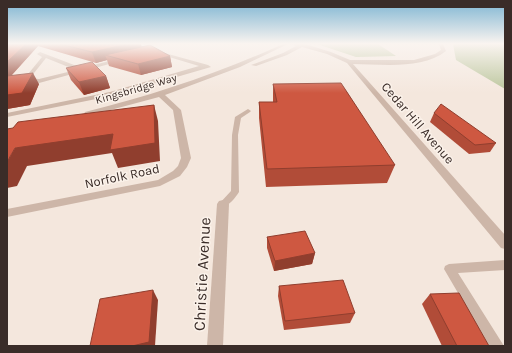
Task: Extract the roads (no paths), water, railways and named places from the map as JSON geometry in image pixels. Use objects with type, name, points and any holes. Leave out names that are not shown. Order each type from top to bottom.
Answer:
[{"type":"street","points":[[39,60],[26,80],[39,81],[117,60]]},
{"type":"street","points":[[57,60],[82,70]]},
{"type":"street","points":[[188,60],[223,73],[268,60]]},
{"type":"street","points":[[223,73],[250,60]]},
{"type":"street","name":"Cedar Hill Avenue","points":[[346,60],[505,244]]},
{"type":"street","points":[[349,62],[409,60]]},
{"type":"street","points":[[7,115],[111,94],[206,66]]},
{"type":"street","name":"Kingsbridge Way","points":[[80,117],[161,95],[223,73]]},
{"type":"street","name":"Norfolk Road","points":[[7,213],[160,183],[172,178],[185,165],[186,158],[177,110],[173,104],[161,95]]},
{"type":"street","name":"Christie Avenue","points":[[215,346],[223,204]]},
{"type":"lane","points":[[223,204],[235,192],[235,135],[238,117],[248,111]]},
{"type":"lane","points":[[497,346],[449,269],[505,265]]}]
